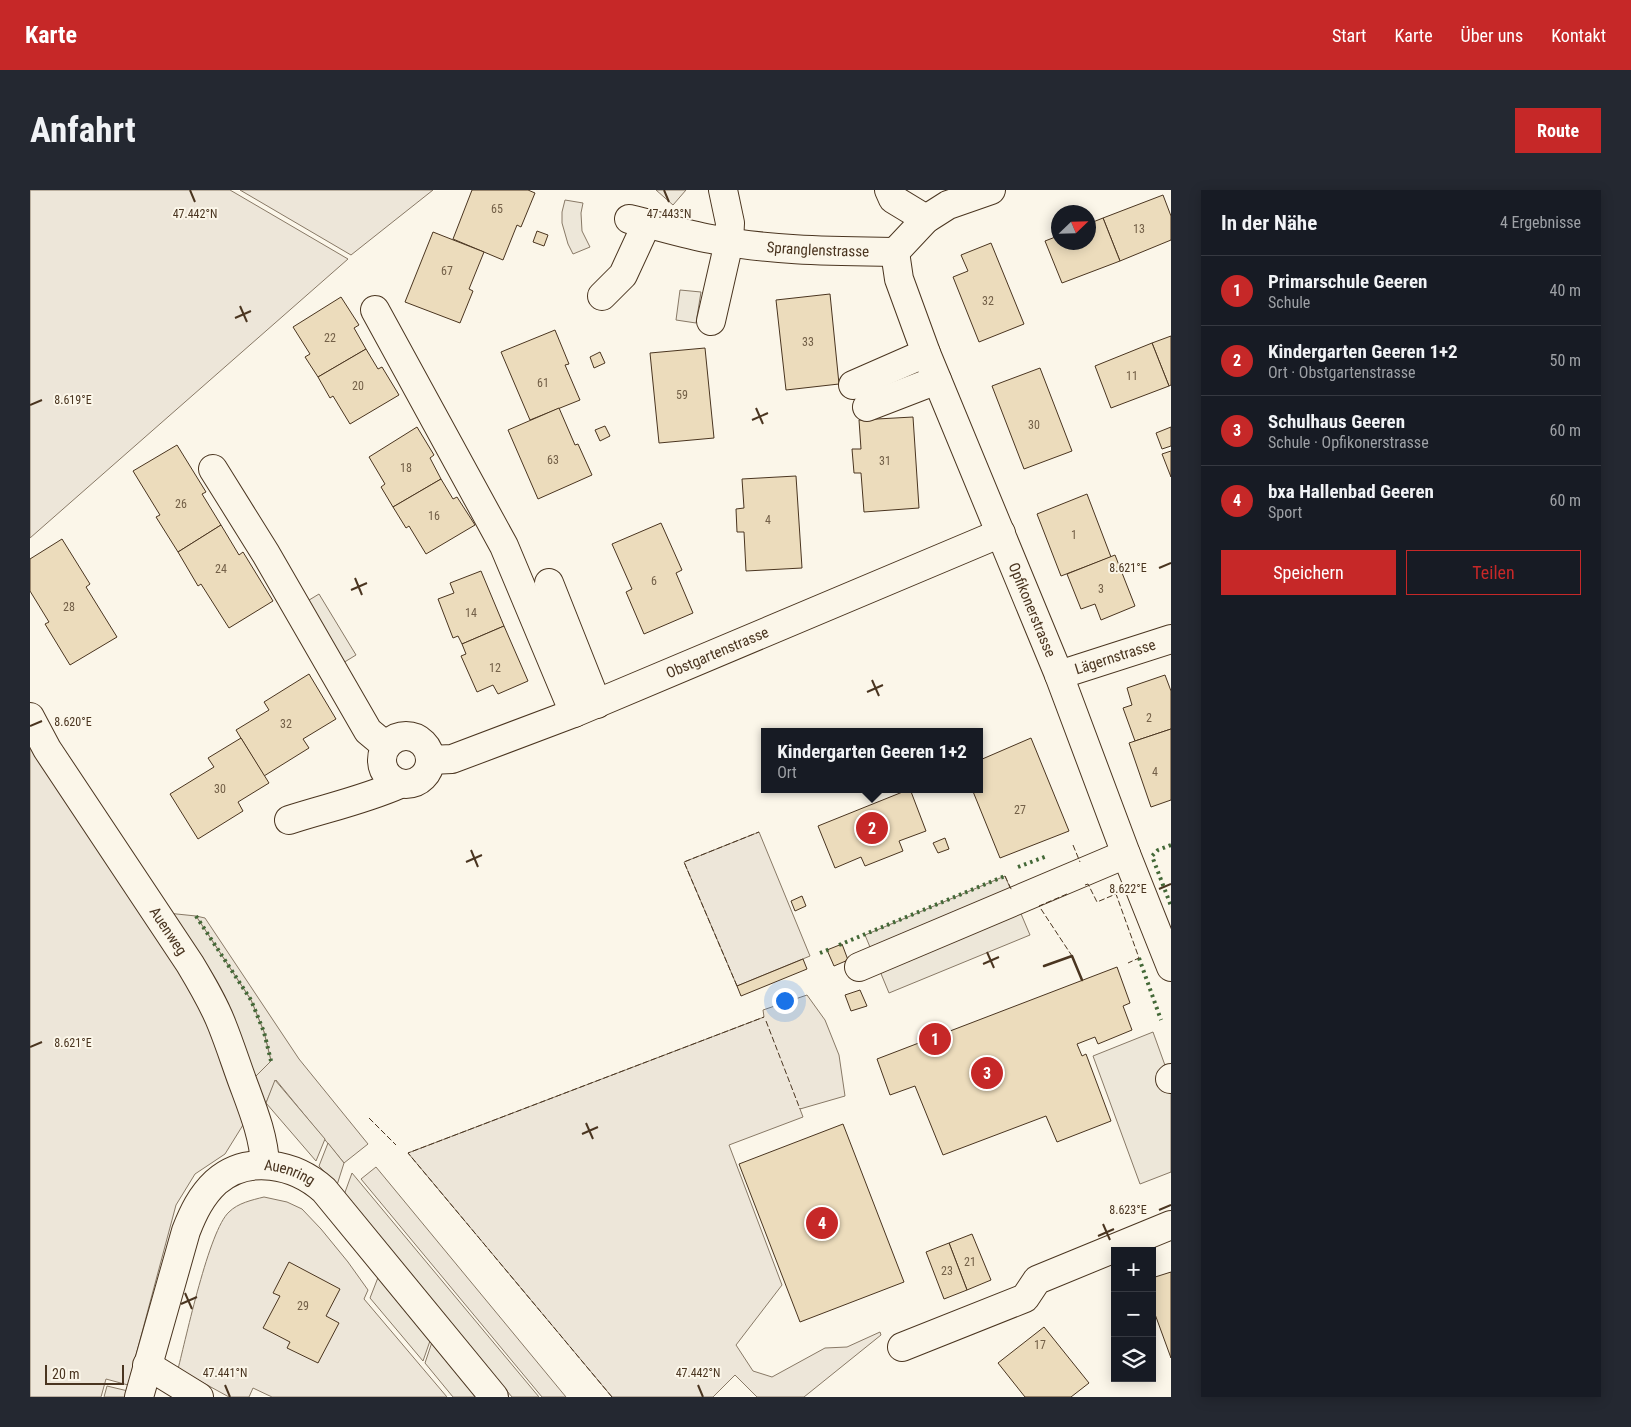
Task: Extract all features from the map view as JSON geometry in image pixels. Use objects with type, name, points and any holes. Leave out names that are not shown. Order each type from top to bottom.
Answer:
[{"type":"street","points":[[711,321],[729,242],[730,223],[723,190]]},
{"type":"street","points":[[889,190],[893,199],[926,219]]},
{"type":"street","points":[[895,252],[926,219],[948,205],[990,190]]},
{"type":"street","name":"Spranglenstrasse","points":[[602,296],[623,275],[638,221],[710,239],[756,246],[822,251],[895,252]]},
{"type":"street","name":"Opfikonerstrasse","points":[[895,252],[899,279],[926,353],[1059,675],[1126,854],[1171,967]]},
{"type":"street","points":[[375,310],[504,546],[586,709]]},
{"type":"street","points":[[926,353],[860,396],[937,380]]},
{"type":"street","points":[[213,469],[266,554],[368,731],[386,746]]},
{"type":"street","name":"Obstgartenstrasse","points":[[430,760],[452,759],[586,709],[1001,533]]},
{"type":"street","points":[[549,583],[586,709]]},
{"type":"street","name":"Lägernstrasse","points":[[1059,675],[1171,639]]},
{"type":"street","name":"Auenweg","points":[[30,717],[47,749],[208,994],[222,1024],[248,1095],[260,1132],[265,1165]]},
{"type":"street","points":[[399,737],[414,737],[420,740],[429,752],[428,772],[419,781],[407,784],[394,780],[382,763],[382,755],[386,746],[392,740],[399,737]]},
{"type":"street","points":[[289,820],[332,806],[353,802],[394,780]]},
{"type":"street","points":[[859,967],[1126,854]]},
{"type":"street","name":"Auenring","points":[[139,1397],[186,1231],[193,1213],[216,1182],[228,1174],[240,1168],[265,1165],[280,1166],[294,1170],[315,1182],[324,1190],[494,1397]]},
{"type":"street","points":[[902,1347],[1025,1298],[1037,1280],[1171,1225]]},
{"type":"street","points":[[147,1365],[199,1397]]},
{"type":"shaded area","points":[[30,190],[230,190],[348,259],[30,538]]},
{"type":"shaded area","points":[[240,190],[433,190],[351,255]]},
{"type":"shaded area","points":[[656,190],[686,190],[673,205]]},
{"type":"shaded area","points":[[565,200],[583,203],[581,213],[582,231],[590,247],[573,254],[562,223]]},
{"type":"shaded area","points":[[680,290],[701,292],[696,323],[676,320]]},
{"type":"shaded area","points":[[319,594],[356,655],[338,666],[301,605]]},
{"type":"shaded area","points":[[30,736],[71,810],[202,1004],[223,1049],[243,1125],[225,1154],[195,1174],[176,1205],[128,1385],[106,1379],[101,1397],[30,1397]]},
{"type":"shaded area","points":[[759,832],[810,956],[737,986],[684,862]]},
{"type":"shaded area","points":[[1005,876],[1030,935],[889,993],[865,935]]},
{"type":"shaded area","points":[[167,913],[196,916],[251,1000],[264,1032],[271,1061],[253,1079]]},
{"type":"shaded area","points":[[196,916],[205,918],[299,1059],[368,1144],[344,1163],[276,1080],[266,1103],[257,1092],[253,1079],[271,1061],[264,1032],[251,1000]]},
{"type":"shaded area","points":[[807,995],[825,1020],[839,1055],[845,1096],[800,1109],[803,1117],[729,1145],[782,1285],[736,1345],[753,1371],[772,1377],[825,1348],[847,1347],[880,1332],[881,1335],[804,1397],[757,1397],[735,1375],[713,1397],[612,1397],[408,1153],[764,1017],[763,1010]]},
{"type":"shaded area","points":[[1153,1032],[1171,1082],[1171,1172],[1140,1184],[1093,1056]]},
{"type":"shaded area","points":[[275,1080],[325,1139],[316,1161],[266,1103]]},
{"type":"shaded area","points":[[328,1143],[344,1163],[337,1185],[319,1166]]},
{"type":"shaded area","points":[[376,1167],[566,1397],[542,1397],[361,1179]]},
{"type":"shaded area","points":[[352,1173],[539,1397],[512,1397],[344,1195]]},
{"type":"shaded area","points":[[264,1197],[287,1202],[302,1209],[321,1229],[368,1290],[364,1299],[447,1397],[272,1397],[253,1388],[249,1397],[229,1397],[178,1369],[206,1261],[221,1223],[229,1212],[237,1206]]},
{"type":"shaded area","points":[[379,1275],[431,1338],[423,1361],[370,1298]]},
{"type":"shaded area","points":[[433,1339],[480,1397],[453,1397],[425,1363]]},
{"type":"shaded area","points":[[107,1386],[128,1391],[126,1397],[104,1397]]},
{"type":"building","points":[[472,190],[528,190],[535,193],[521,227],[517,225],[503,260],[453,239]]},
{"type":"building","points":[[1163,195],[1171,216],[1171,240],[1120,261],[1103,218]]},
{"type":"building","points":[[1103,218],[1120,261],[1062,283],[1045,241],[1051,239],[1051,250],[1096,250],[1096,221]]},
{"type":"building","points":[[537,231],[548,235],[544,246],[533,242]]},
{"type":"building","points":[[433,232],[484,252],[469,289],[473,291],[460,323],[405,302]]},
{"type":"building","points":[[991,243],[1024,324],[979,342],[953,277],[968,271],[961,255]]},
{"type":"building","points":[[830,294],[839,384],[786,390],[776,300]]},
{"type":"building","points":[[341,297],[359,325],[354,328],[366,349],[318,377],[305,357],[310,354],[293,327]]},
{"type":"building","points":[[555,330],[569,364],[565,365],[580,400],[530,420],[501,352]]},
{"type":"building","points":[[1171,336],[1171,385],[1169,386],[1152,343]]},
{"type":"building","points":[[1152,343],[1169,386],[1111,408],[1095,366]]},
{"type":"building","points":[[705,348],[714,438],[659,443],[650,353]]},
{"type":"building","points":[[366,349],[378,369],[382,367],[399,395],[350,424],[333,396],[330,398],[318,377]]},
{"type":"building","points":[[600,352],[605,363],[594,368],[590,357]]},
{"type":"building","points":[[1040,368],[1072,451],[1024,469],[992,386]]},
{"type":"building","points":[[559,408],[575,445],[578,444],[592,475],[538,499],[508,430]]},
{"type":"building","points":[[913,417],[919,508],[864,512],[861,473],[854,473],[852,449],[861,449],[859,420]]},
{"type":"building","points":[[605,426],[610,436],[600,441],[595,430]]},
{"type":"building","points":[[417,427],[434,455],[430,458],[441,479],[393,507],[381,487],[385,484],[369,457]]},
{"type":"building","points":[[1171,427],[1171,446],[1162,449],[1156,433]]},
{"type":"building","points":[[177,445],[206,492],[202,494],[221,525],[178,552],[156,517],[160,515],[133,471]]},
{"type":"building","points":[[1171,451],[1171,477],[1162,454]]},
{"type":"building","points":[[796,476],[802,568],[746,571],[744,532],[737,532],[736,509],[744,508],[742,479]]},
{"type":"building","points":[[441,479],[453,499],[457,497],[475,525],[426,554],[409,526],[406,528],[393,507]]},
{"type":"building","points":[[1087,494],[1111,557],[1061,576],[1037,514]]},
{"type":"building","points":[[661,523],[682,570],[676,573],[693,613],[644,634],[626,592],[632,589],[612,544]]},
{"type":"building","points":[[221,525],[239,555],[243,552],[273,601],[229,628],[201,584],[198,586],[178,552]]},
{"type":"building","points":[[62,539],[90,584],[86,587],[117,637],[70,665],[45,624],[49,622],[30,591],[30,559]]},
{"type":"building","points":[[1115,555],[1135,606],[1101,620],[1095,604],[1081,609],[1067,574]]},
{"type":"building","points":[[481,571],[504,626],[462,644],[458,636],[453,638],[438,599],[454,593],[450,583]]},
{"type":"building","points":[[504,626],[528,681],[498,694],[493,685],[477,692],[461,656],[466,654],[462,644]]},
{"type":"building","points":[[309,674],[336,719],[303,739],[309,748],[264,776],[236,730],[269,710],[264,702]]},
{"type":"building","points":[[1165,675],[1171,691],[1171,729],[1135,741],[1123,708],[1132,705],[1127,688]]},
{"type":"building","points":[[1171,729],[1171,800],[1151,807],[1129,743]]},
{"type":"building","points":[[241,738],[269,783],[238,802],[243,811],[198,839],[170,794],[214,767],[208,758]]},
{"type":"building","points":[[1031,738],[1069,831],[1000,858],[974,793],[983,793],[983,759]]},
{"type":"building","points":[[900,793],[912,793],[926,831],[899,841],[903,851],[865,866],[861,857],[835,868],[818,826]]},
{"type":"building","points":[[945,838],[949,849],[938,853],[933,843]]},
{"type":"building","points":[[802,896],[806,906],[795,911],[791,901]]},
{"type":"building","points":[[842,944],[848,960],[834,966],[827,950]]},
{"type":"building","points":[[803,959],[807,969],[741,996],[737,986]]},
{"type":"building","points":[[1117,967],[1130,1003],[1123,1006],[1132,1030],[1098,1044],[1095,1037],[1077,1044],[1082,1056],[1086,1054],[1111,1121],[1057,1142],[1046,1116],[943,1155],[915,1086],[890,1095],[877,1059]]},
{"type":"building","points":[[860,990],[867,1006],[851,1011],[845,995]]},
{"type":"building","points":[[843,1124],[904,1282],[800,1322],[739,1164]]},
{"type":"building","points":[[972,1234],[991,1280],[967,1290],[949,1243]]},
{"type":"building","points":[[949,1243],[967,1290],[944,1299],[926,1252]]},
{"type":"building","points":[[289,1262],[340,1289],[326,1316],[339,1323],[318,1363],[287,1348],[290,1342],[263,1328],[280,1296],[273,1293]]},
{"type":"building","points":[[1171,1272],[1171,1358],[1156,1317],[1156,1277]]},
{"type":"building","points":[[1044,1327],[1089,1383],[1071,1397],[1025,1397],[998,1363]]},
{"type":"hedge","points":[[1171,845],[1158,850],[1152,856],[1171,906]]},
{"type":"hedge","points":[[1018,867],[1047,856]]},
{"type":"hedge","points":[[839,945],[1005,876]]},
{"type":"hedge","points":[[196,916],[251,1000],[264,1032],[271,1061]]},
{"type":"hedge","points":[[820,953],[830,949]]},
{"type":"hedge","points":[[1139,958],[1161,1020]]},
{"type":"fence","points":[[737,986],[684,862],[759,832]]},
{"type":"fence","points":[[1073,845],[1080,862]]},
{"type":"fence","points":[[1005,876],[1012,891]]},
{"type":"fence","points":[[1085,885],[1088,884],[1097,902],[1116,894],[1139,958],[1128,963]]},
{"type":"fence","points":[[1067,894],[1039,906],[1072,956]]},
{"type":"fence","points":[[612,1397],[408,1153],[764,1017]]},
{"type":"fence","points":[[766,1021],[800,1109]]},
{"type":"fence","points":[[369,1118],[396,1145]]},
{"type":"wall","points":[[1044,966],[1072,956],[1082,980]]},
{"type":"place","name":"Kindergarten Geeren 1+2","points":[[872,828]]},
{"type":"place","name":"Primarschule Geeren","points":[[935,1039]]},
{"type":"place","name":"Schulhaus Geeren","points":[[987,1073]]},
{"type":"place","name":"bxa Hallenbad Geeren","points":[[822,1223]]}]
